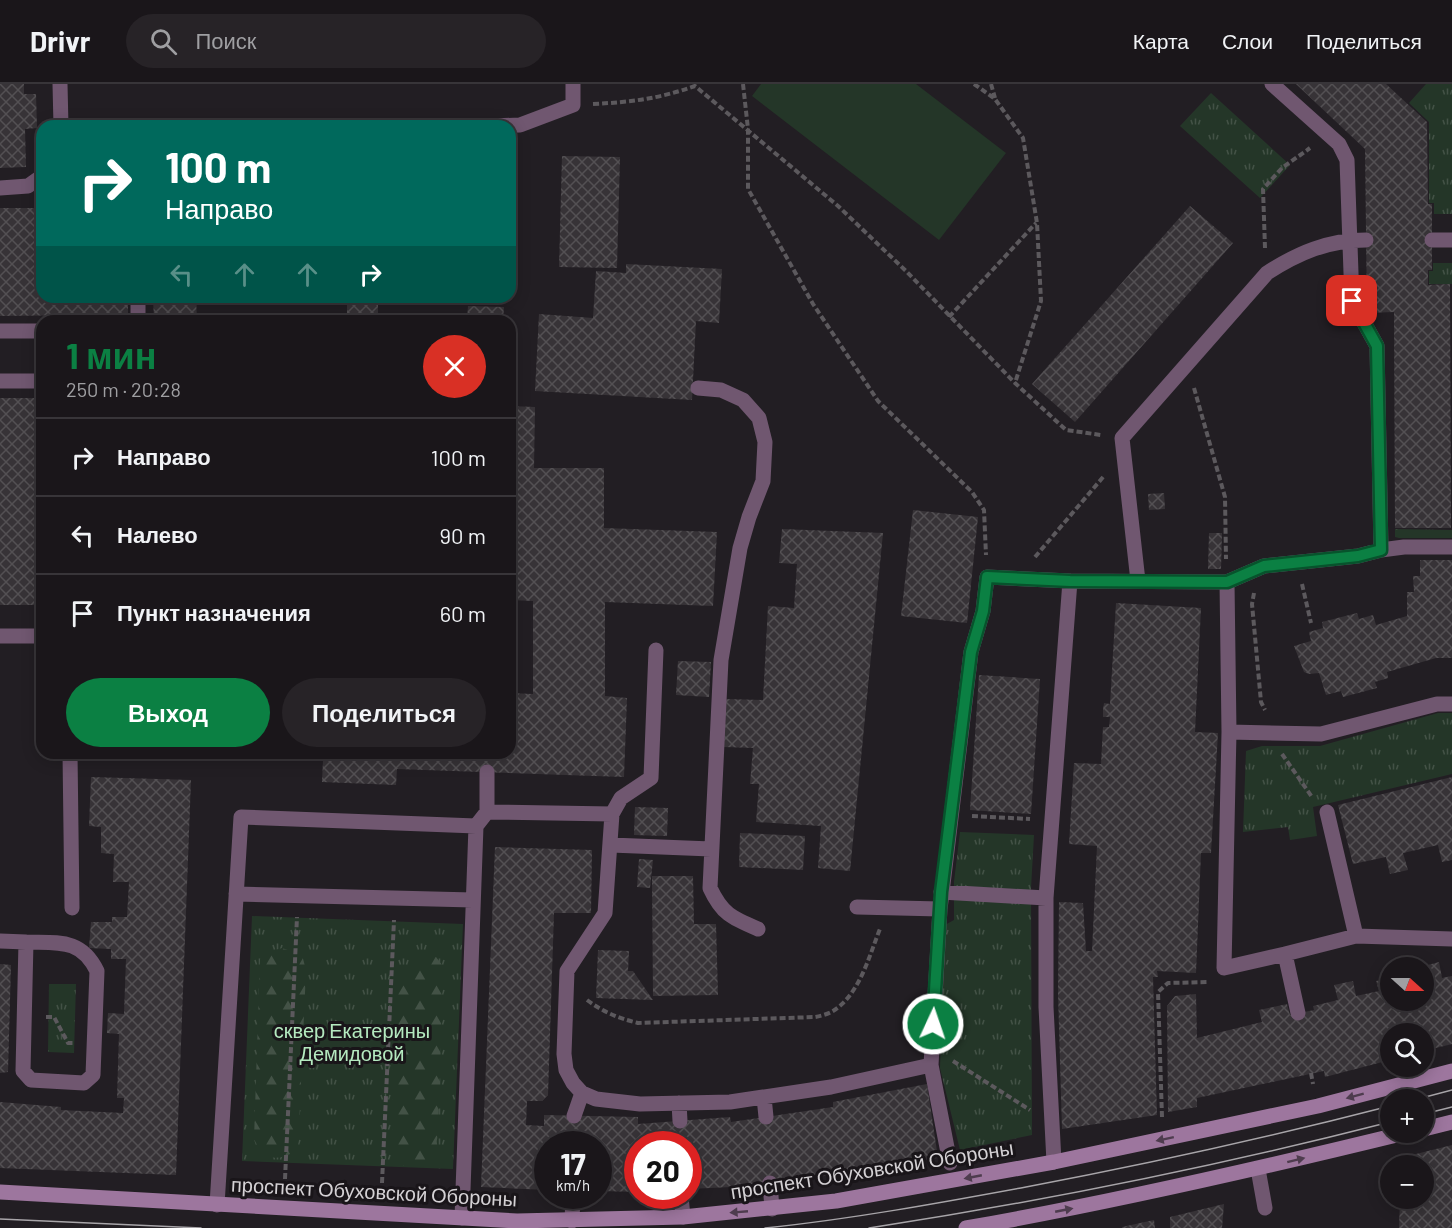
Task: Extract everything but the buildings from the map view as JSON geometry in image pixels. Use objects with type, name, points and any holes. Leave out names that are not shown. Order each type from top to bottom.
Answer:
[{"type":"main road","name":"проспект Обуховской Обороны","points":[[0,1192],[462,1218],[572,1221],[683,1217],[772,1209],[895,1191],[1054,1162],[1318,1106],[1452,1071]]},
{"type":"main road","points":[[1434,1126],[1452,1122]]},
{"type":"main road","points":[[966,1228],[1034,1222],[1380,1139]]},
{"type":"lane","points":[[60,84],[61,120]]},
{"type":"lane","points":[[516,125],[573,105],[573,84]]},
{"type":"lane","points":[[1272,84],[1339,144],[1347,160],[1352,301],[1377,346],[1381,550]]},
{"type":"lane","points":[[0,188],[28,186],[36,180]]},
{"type":"lane","points":[[1138,581],[1122,438],[1267,273],[1292,257],[1323,245],[1350,240],[1366,240]]},
{"type":"lane","points":[[1432,240],[1452,240]]},
{"type":"lane","points":[[0,331],[36,331]]},
{"type":"lane","points":[[0,381],[36,381]]},
{"type":"lane","points":[[699,388],[721,390],[743,400],[759,418],[765,442],[763,481],[740,548],[721,660],[710,888],[718,905],[734,918],[758,929]]},
{"type":"lane","points":[[950,1163],[931,1065],[941,892],[971,652],[983,611],[987,577],[1070,581],[1227,582],[1264,566],[1358,556],[1404,547],[1452,547]]},
{"type":"lane","points":[[1054,1162],[1046,1007],[1046,898],[1070,581]]},
{"type":"lane","points":[[1227,582],[1229,732],[1224,968],[1356,936],[1452,939]]},
{"type":"lane","points":[[0,636],[36,636]]},
{"type":"lane","points":[[656,650],[651,778],[621,798],[612,814],[605,913],[567,971],[564,1054],[566,1070],[573,1083],[582,1093],[596,1099],[629,1102],[730,1102],[831,1087],[931,1065]]},
{"type":"lane","points":[[1229,732],[1320,735],[1437,704],[1452,704]]},
{"type":"lane","points":[[70,759],[72,908]]},
{"type":"lane","points":[[462,1218],[476,826],[487,812],[487,772]]},
{"type":"lane","points":[[1322,808],[1356,936]]},
{"type":"lane","points":[[487,812],[612,814]]},
{"type":"lane","points":[[217,1205],[241,817],[476,826]]},
{"type":"lane","points":[[610,845],[711,849]]},
{"type":"lane","points":[[941,892],[1046,898]]},
{"type":"lane","points":[[236,894],[472,900]]},
{"type":"lane","points":[[857,907],[940,909]]},
{"type":"lane","points":[[0,941],[69,943],[90,957],[97,970],[95,1043],[93,1075],[84,1083],[31,1080],[23,1071],[26,942]]},
{"type":"lane","points":[[1285,954],[1298,1013]]},
{"type":"lane","points":[[574,1116],[582,1093]]},
{"type":"lane","points":[[764,1097],[766,1117]]},
{"type":"lane","points":[[679,1103],[680,1121]]},
{"type":"lane","points":[[1258,1169],[1265,1208]]},
{"type":"lane","points":[[770,1183],[772,1209]]},
{"type":"lane","points":[[572,1209],[572,1221]]},
{"type":"lane","points":[[682,1209],[683,1217]]},
{"type":"path","points":[[743,84],[748,129],[748,189],[813,304],[878,401],[972,492],[984,510],[987,577]]},
{"type":"path","points":[[974,84],[995,99],[1023,138],[1037,223],[1041,301],[1015,383]]},
{"type":"path","points":[[991,84],[995,99]]},
{"type":"path","points":[[573,105],[637,102],[665,96],[694,85],[838,206],[906,271],[1015,383],[1066,430],[1122,438]]},
{"type":"path","points":[[1266,256],[1263,189],[1282,168],[1315,144]]},
{"type":"path","points":[[949,317],[1037,223]]},
{"type":"path","points":[[1187,364],[1225,497],[1227,582]]},
{"type":"path","points":[[1029,564],[1110,469]]},
{"type":"path","points":[[1299,574],[1311,623]]},
{"type":"path","points":[[1255,592],[1252,604],[1261,702],[1266,713]]},
{"type":"path","points":[[1288,762],[1322,808]]},
{"type":"path","points":[[951,815],[1052,821]]},
{"type":"path","points":[[285,1179],[298,896]]},
{"type":"path","points":[[382,1183],[395,898]]},
{"type":"path","points":[[581,995],[601,1010],[638,1023],[815,1017],[832,1012],[846,1001],[866,966],[881,924]]},
{"type":"path","points":[[1162,1126],[1158,992],[1168,983],[1210,982],[1224,968]]},
{"type":"path","points":[[24,1016],[54,1017],[68,1042],[95,1043]]},
{"type":"path","points":[[948,1058],[1038,1115]]},
{"type":"green space","points":[[761,84],[916,84],[1006,153],[939,240],[752,96]]},
{"type":"green space","points":[[1426,84],[1452,84],[1452,214],[1434,214],[1434,203],[1429,203],[1429,122],[1409,103]]},
{"type":"green space","points":[[1211,93],[1290,165],[1260,198],[1180,126]]},
{"type":"green space","points":[[1433,263],[1452,263],[1452,284],[1429,284],[1429,271],[1433,271]]},
{"type":"green space","points":[[1395,529],[1452,530],[1452,538],[1399,538],[1395,537]]},
{"type":"green space","points":[[1438,713],[1452,713],[1452,774],[1313,807],[1317,836],[1290,840],[1288,827],[1243,832],[1246,751],[1262,746],[1320,746]]},
{"type":"green space","points":[[960,832],[1034,835],[1031,888],[1032,1135],[960,1150],[940,1068],[945,925],[954,920],[954,882]]},
{"type":"green space","name":"сквер Екатерины Демидовой","points":[[252,916],[463,924],[453,1169],[242,1161]]},
{"type":"green space","points":[[282,948],[302,955],[306,970],[298,1150],[277,1158],[262,1152],[254,1139],[260,959],[266,953]]},
{"type":"green space","points":[[429,955],[436,957],[443,966],[438,1134],[434,1156],[426,1166],[410,1167],[397,1165],[392,1157],[392,987],[407,968]]},
{"type":"green space","points":[[49,984],[76,984],[74,1053],[48,1052]]},
{"type":"tram line","points":[[1434,1095],[1452,1090]]},
{"type":"tram line","points":[[1434,1112],[1452,1107]]},
{"type":"tram line","points":[[765,1228],[896,1210],[1072,1178],[1254,1139],[1380,1108]]},
{"type":"tram line","points":[[869,1228],[1131,1181],[1380,1124]]},
{"type":"tram line","points":[[0,1219],[201,1228]]},
{"type":"route","points":[[933,1024],[941,892],[971,652],[983,611],[987,577],[1070,581],[1227,582],[1264,566],[1358,556],[1381,550],[1377,346],[1352,301]]}]
